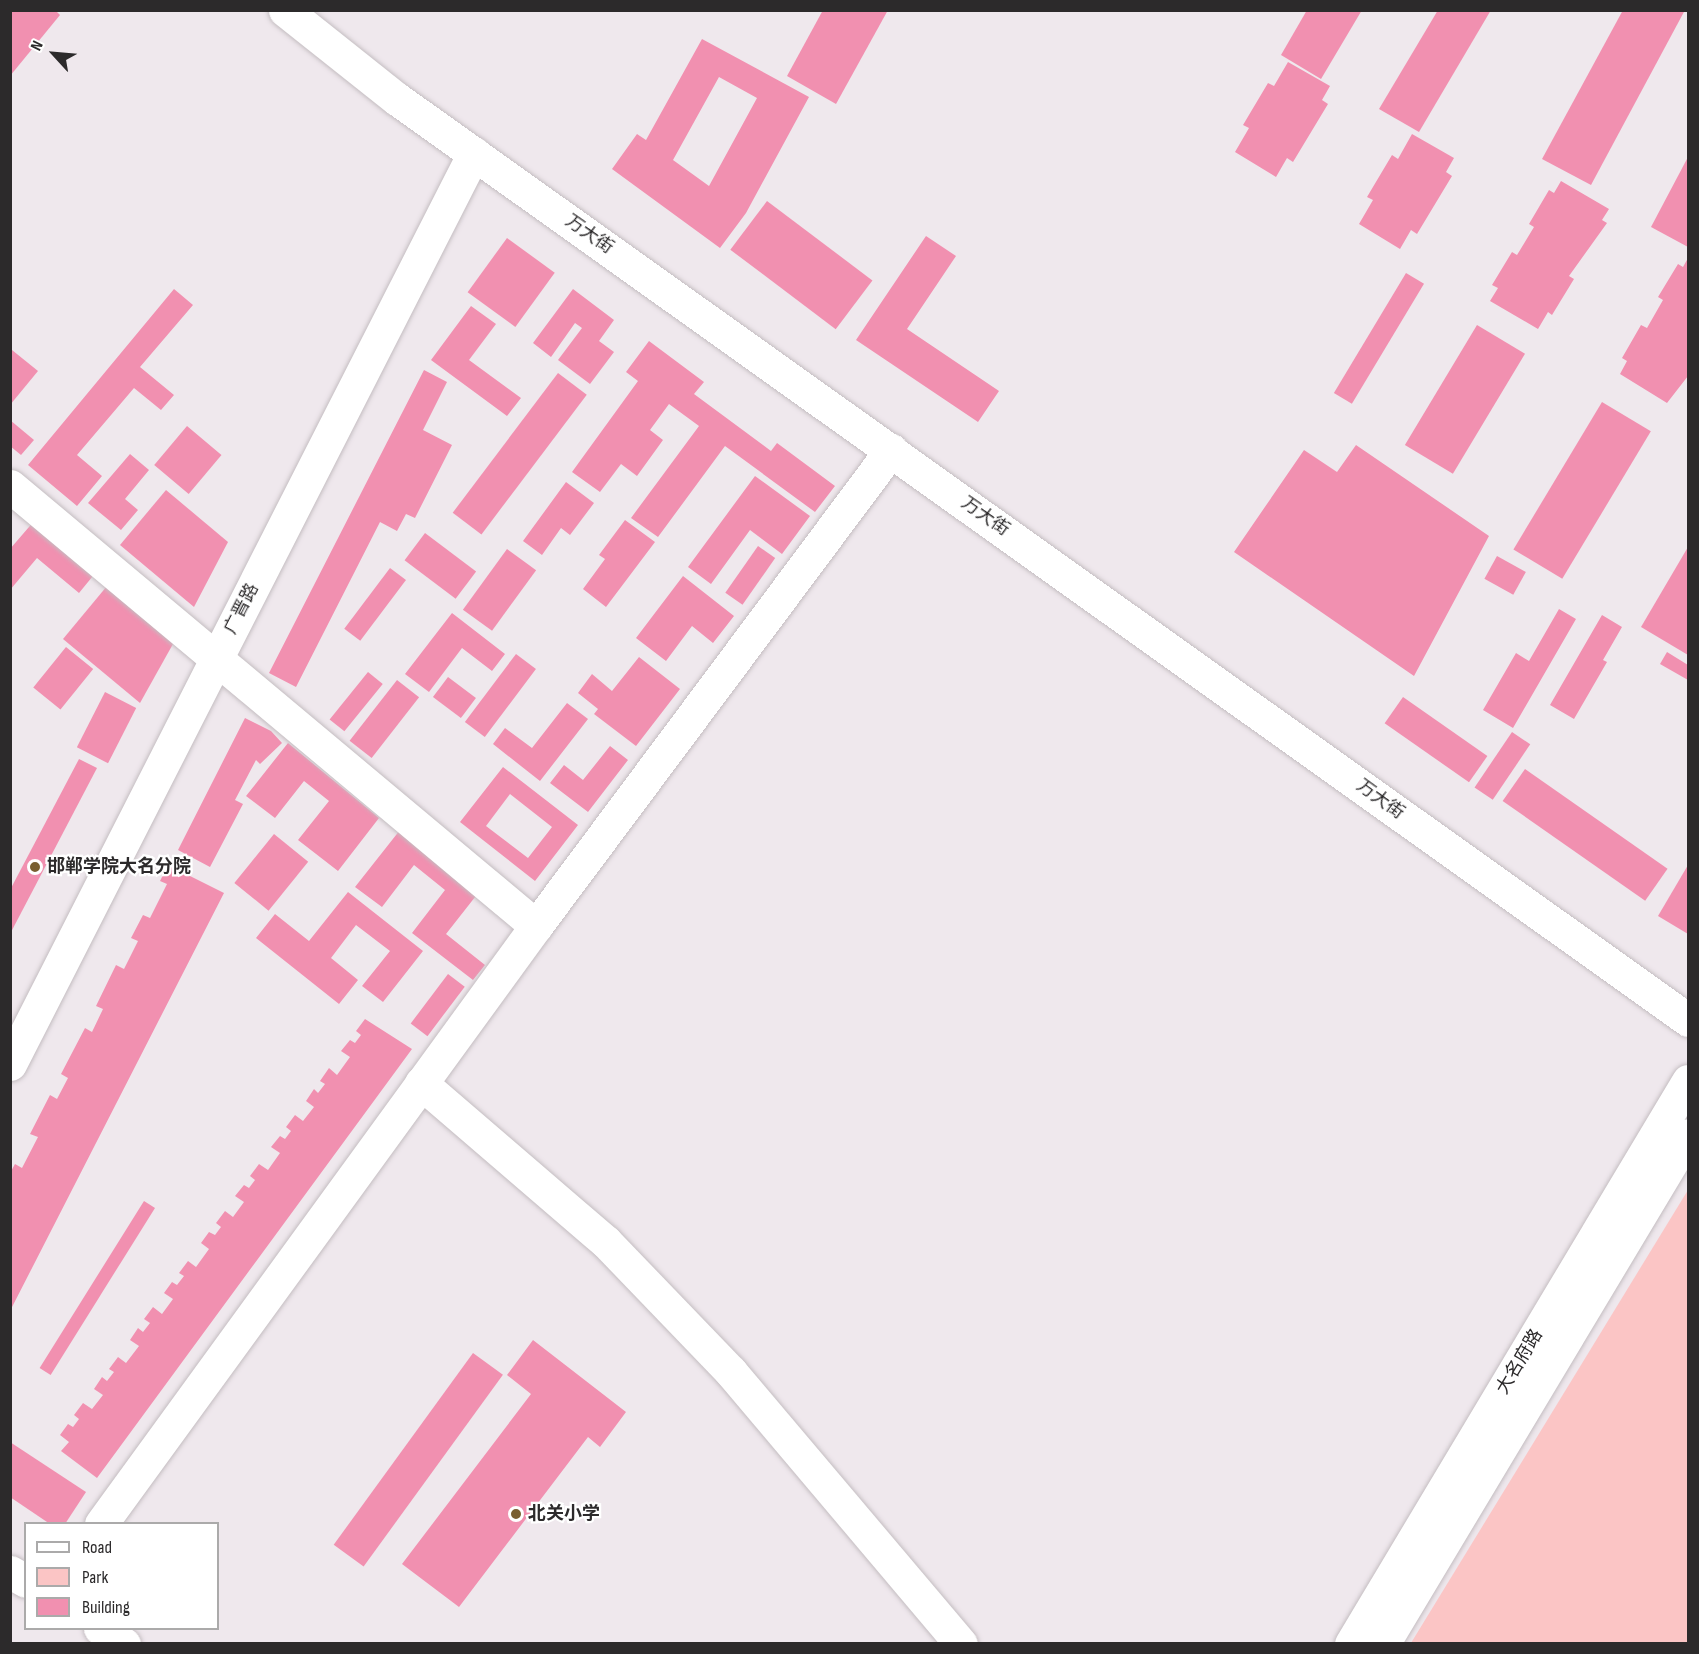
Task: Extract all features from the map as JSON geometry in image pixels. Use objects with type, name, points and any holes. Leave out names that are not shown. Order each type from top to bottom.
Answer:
[{"type":"street","name":"万大街","points":[[297,15],[474,153],[1689,1020]]},
{"type":"street","name":"广晋路","points":[[10,1064],[474,153]]},
{"type":"street","points":[[102,1522],[536,926],[891,450]]},
{"type":"street","points":[[10,486],[536,926]]},
{"type":"street","name":"大名府路","points":[[1351,1644],[1689,1081]]},
{"type":"street","points":[[421,1083],[606,1242],[731,1372],[961,1644]]},
{"type":"street","name":"大名府路","points":[[1383,1644],[1689,1135]]},
{"type":"street","points":[[10,1572],[24,1580]]},
{"type":"street","points":[[102,1630],[124,1644]]},
{"type":"green space","points":[[1688,1190],[1688,1643],[1411,1643]]},
{"type":"building","points":[[10,10],[55,10],[60,15],[10,76]]},
{"type":"building","points":[[823,10],[888,10],[836,104],[787,76]]},
{"type":"building","points":[[1307,10],[1362,10],[1321,79],[1281,55]]},
{"type":"building","points":[[1438,10],[1491,10],[1419,132],[1379,109]]},
{"type":"building","points":[[1623,10],[1685,10],[1591,185],[1542,159]]},
{"type":"building","points":[[702,39],[809,97],[746,213],[720,248],[612,169],[637,134],[646,140]],"holes":[[[719,77],[757,98],[709,186],[673,160]]]},
{"type":"building","points":[[1288,62],[1330,86],[1322,100],[1328,104],[1293,162],[1287,158],[1276,177],[1235,152],[1249,128],[1243,125],[1268,83],[1274,86]]},
{"type":"building","points":[[1412,134],[1454,158],[1446,172],[1452,176],[1417,234],[1411,230],[1400,249],[1359,224],[1373,200],[1367,197],[1392,155],[1398,159]]},
{"type":"building","points":[[1688,157],[1688,247],[1651,227]]},
{"type":"building","points":[[1561,181],[1609,209],[1602,220],[1607,223],[1569,276],[1574,279],[1552,315],[1548,312],[1538,329],[1490,301],[1498,288],[1492,285],[1512,252],[1517,255],[1534,227],[1529,224],[1549,190],[1554,193]]},
{"type":"building","points":[[767,201],[872,280],[836,329],[730,250]]},
{"type":"building","points":[[926,236],[956,256],[907,329],[999,391],[978,422],[856,340]]},
{"type":"building","points":[[507,238],[555,273],[515,327],[468,292]]},
{"type":"building","points":[[1688,258],[1688,376],[1667,403],[1620,374],[1627,361],[1622,358],[1641,325],[1647,328],[1663,300],[1658,297],[1678,264],[1683,267]]},
{"type":"building","points":[[1406,273],[1424,284],[1352,404],[1334,393]]},
{"type":"building","points":[[174,289],[193,305],[140,367],[174,395],[161,410],[134,388],[77,455],[102,476],[77,506],[28,465]]},
{"type":"building","points":[[573,289],[614,320],[599,341],[614,352],[590,384],[558,360],[582,328],[575,323],[551,357],[533,343]]},
{"type":"building","points":[[471,306],[496,324],[469,360],[521,398],[507,416],[431,360]]},
{"type":"building","points":[[1477,325],[1525,354],[1453,474],[1405,445]]},
{"type":"building","points":[[649,341],[704,382],[694,394],[771,451],[777,443],[835,486],[815,512],[725,446],[658,537],[631,518],[699,426],[669,404],[650,430],[663,440],[637,476],[621,464],[600,492],[572,472],[638,381],[626,372]]},
{"type":"building","points":[[12,350],[38,371],[10,405],[10,352]]},
{"type":"building","points":[[424,370],[447,382],[423,430],[452,445],[415,518],[406,514],[397,531],[380,522],[296,687],[269,673]]},
{"type":"building","points":[[558,373],[587,395],[481,534],[453,513]]},
{"type":"building","points":[[1602,402],[1651,431],[1562,579],[1513,549]]},
{"type":"building","points":[[10,420],[34,440],[21,455],[10,446]]},
{"type":"building","points":[[187,426],[221,455],[189,494],[154,465]]},
{"type":"building","points":[[1356,445],[1489,536],[1414,676],[1234,552],[1304,450],[1337,472]]},
{"type":"building","points":[[130,454],[149,470],[125,499],[138,510],[121,530],[88,503]]},
{"type":"building","points":[[755,476],[810,516],[782,554],[750,530],[711,584],[688,567]]},
{"type":"building","points":[[566,482],[594,503],[570,535],[561,528],[542,555],[523,541]]},
{"type":"building","points":[[166,490],[228,542],[194,607],[120,545]]},
{"type":"building","points":[[35,520],[97,571],[79,593],[37,558],[10,590],[10,549]]},
{"type":"building","points":[[625,520],[655,542],[606,607],[583,589],[605,559],[599,555]]},
{"type":"building","points":[[425,533],[476,572],[456,599],[405,560]]},
{"type":"building","points":[[758,546],[775,558],[743,605],[725,593]]},
{"type":"building","points":[[1688,547],[1688,655],[1641,627]]},
{"type":"building","points":[[507,549],[536,570],[492,631],[463,610]]},
{"type":"building","points":[[1497,556],[1526,572],[1513,595],[1484,579]]},
{"type":"building","points":[[390,568],[406,580],[360,641],[344,629]]},
{"type":"building","points":[[683,576],[734,616],[713,643],[692,626],[666,661],[636,638]]},
{"type":"building","points":[[112,580],[178,635],[140,703],[63,639]]},
{"type":"building","points":[[1559,609],[1576,619],[1513,728],[1483,710],[1516,653],[1529,661]]},
{"type":"building","points":[[452,613],[505,654],[492,671],[462,648],[429,692],[405,674]]},
{"type":"building","points":[[1602,615],[1622,627],[1603,660],[1607,662],[1574,719],[1550,705]]},
{"type":"building","points":[[66,647],[93,669],[60,709],[33,687]]},
{"type":"building","points":[[1667,652],[1688,665],[1688,680],[1660,664]]},
{"type":"building","points":[[516,654],[536,669],[485,737],[465,722]]},
{"type":"building","points":[[639,657],[680,689],[636,746],[594,714],[598,709],[578,693],[592,674],[612,691]]},
{"type":"building","points":[[368,672],[383,684],[344,731],[330,719]]},
{"type":"building","points":[[448,677],[476,698],[461,718],[433,697]]},
{"type":"building","points":[[397,680],[419,697],[372,758],[350,741]]},
{"type":"building","points":[[105,692],[136,708],[108,763],[77,747]]},
{"type":"building","points":[[1403,697],[1487,756],[1469,782],[1385,723]]},
{"type":"building","points":[[567,703],[588,719],[540,781],[493,744],[505,728],[532,748]]},
{"type":"building","points":[[245,718],[271,731],[282,743],[260,764],[256,760],[235,800],[243,804],[210,867],[178,850]]},
{"type":"building","points":[[1512,732],[1530,744],[1493,800],[1475,788]]},
{"type":"building","points":[[288,743],[379,818],[338,871],[298,840],[329,801],[304,781],[275,818],[246,796]]},
{"type":"building","points":[[610,746],[628,760],[588,812],[550,783],[564,765],[583,780]]},
{"type":"building","points":[[79,759],[97,768],[10,934],[10,890]]},
{"type":"building","points":[[503,767],[578,825],[535,881],[460,822]],"holes":[[[510,794],[552,827],[528,858],[486,826]]]},
{"type":"building","points":[[1525,769],[1668,869],[1645,901],[1503,801]]},
{"type":"building","points":[[400,830],[479,892],[446,934],[485,965],[473,980],[412,933],[445,890],[414,865],[382,907],[355,887]]},
{"type":"building","points":[[274,834],[308,862],[269,911],[234,883]]},
{"type":"building","points":[[168,865],[224,893],[10,1311],[10,1173],[15,1164],[22,1168],[38,1137],[30,1134],[50,1095],[57,1099],[68,1078],[61,1074],[85,1028],[92,1032],[103,1009],[96,1006],[116,965],[124,969],[138,941],[131,938],[143,915],[150,918],[167,884],[160,881]]},
{"type":"building","points":[[1688,865],[1688,934],[1658,916]]},
{"type":"building","points":[[348,892],[423,951],[383,1002],[362,986],[390,951],[356,925],[331,958],[358,980],[339,1004],[256,938],[275,914],[309,941]]},
{"type":"building","points":[[448,974],[465,987],[427,1036],[411,1024]]},
{"type":"building","points":[[365,1019],[412,1049],[97,1478],[61,1451],[69,1442],[60,1435],[68,1424],[73,1427],[79,1419],[74,1415],[83,1403],[92,1409],[103,1395],[94,1389],[102,1377],[107,1381],[114,1372],[109,1369],[118,1357],[126,1363],[139,1346],[130,1340],[138,1328],[143,1332],[150,1323],[144,1319],[153,1307],[162,1314],[173,1299],[164,1293],[172,1282],[177,1285],[184,1276],[179,1273],[188,1261],[196,1267],[209,1249],[201,1243],[209,1232],[215,1235],[221,1227],[216,1223],[225,1211],[233,1217],[244,1202],[235,1196],[244,1185],[249,1188],[255,1180],[250,1176],[259,1164],[268,1170],[280,1153],[271,1147],[280,1136],[285,1139],[291,1131],[286,1127],[295,1115],[303,1121],[314,1107],[306,1101],[314,1089],[318,1093],[325,1084],[320,1081],[329,1068],[337,1075],[350,1057],[341,1051],[350,1040],[355,1043],[361,1035],[356,1031]]},
{"type":"building","points":[[144,1201],[155,1208],[51,1375],[40,1368]]},
{"type":"building","points":[[533,1340],[626,1412],[600,1447],[588,1437],[459,1607],[402,1564],[531,1394],[507,1375]]},
{"type":"building","points":[[473,1353],[503,1375],[364,1566],[334,1545]]},
{"type":"building","points":[[10,1442],[86,1492],[66,1522],[47,1522],[10,1497]]},
{"type":"place","name":"邯郸学院大名分院","points":[[35,867]]},
{"type":"place","name":"北关小学","points":[[516,1514]]}]
